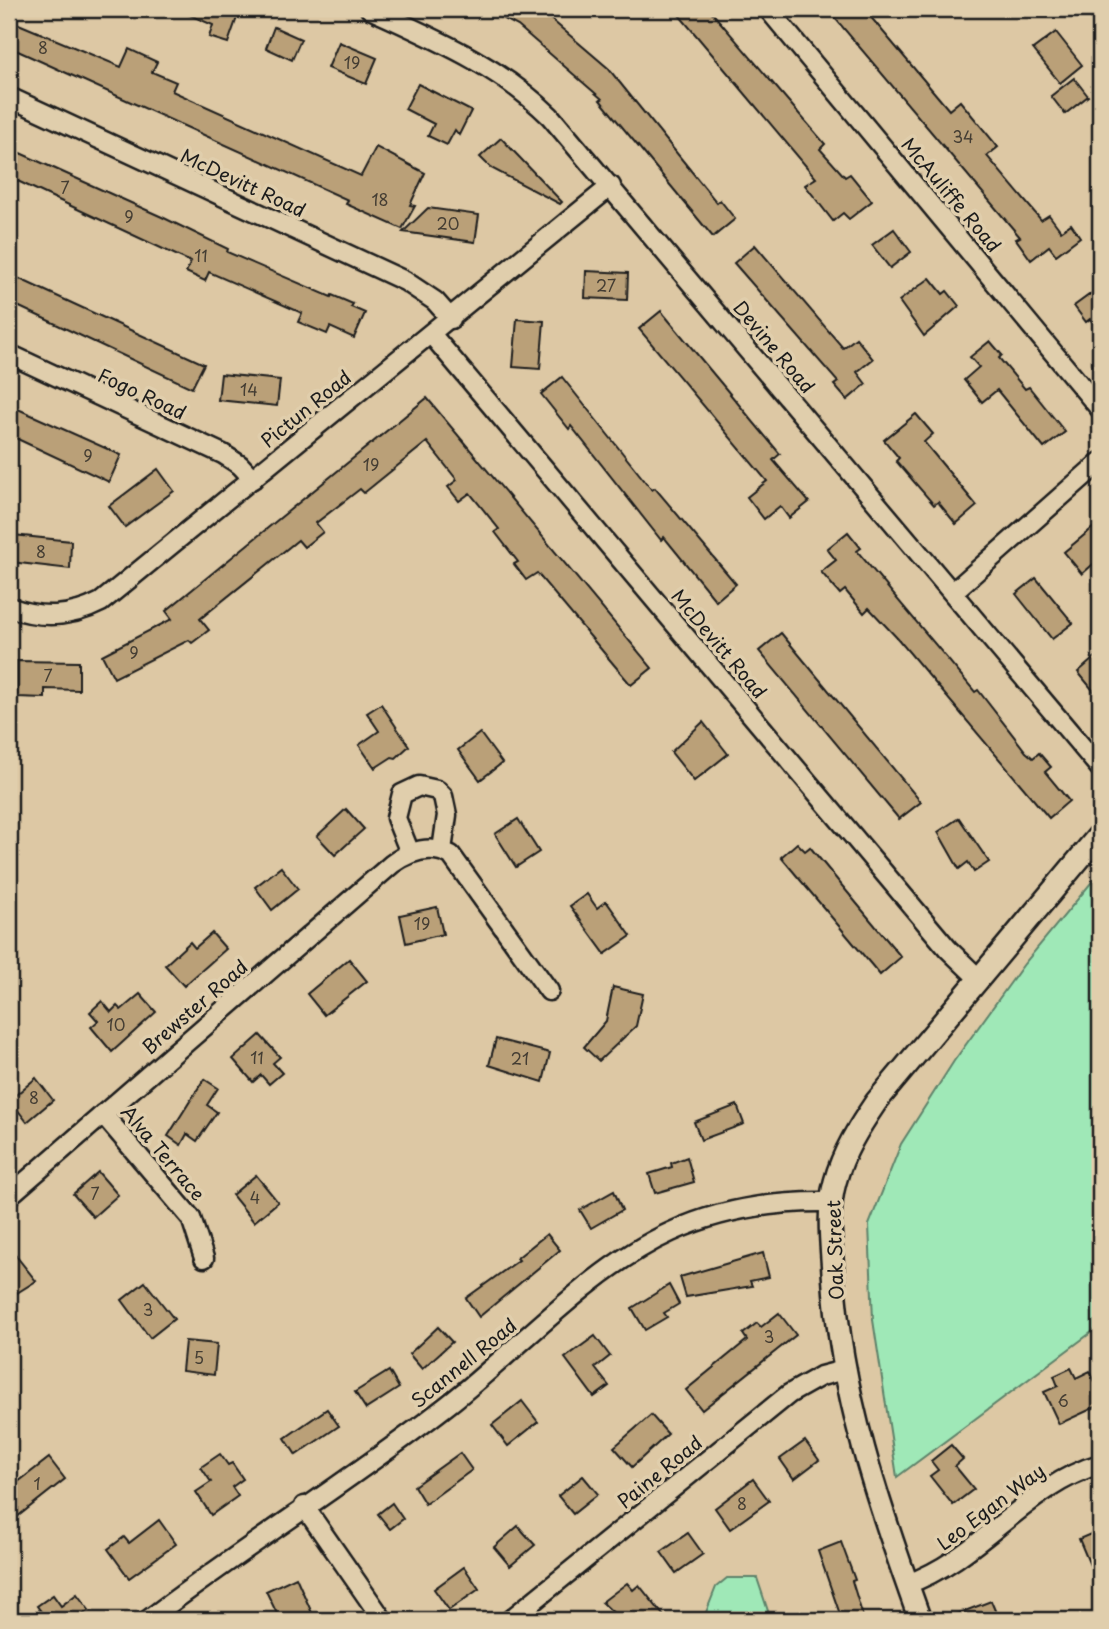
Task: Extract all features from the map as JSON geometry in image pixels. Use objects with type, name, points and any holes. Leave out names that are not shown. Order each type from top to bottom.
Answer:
[{"type":"street","name":"Devine Road","points":[[370,9],[479,60],[510,80],[556,121],[1100,768]]},
{"type":"street","name":"McAuliffe Road","points":[[768,9],[1100,409]]},
{"type":"street","points":[[1096,9],[1100,14]]},
{"type":"street","name":"McDevitt Road","points":[[9,97],[405,281],[426,294],[451,319]]},
{"type":"street","name":"Pictun Road","points":[[9,607],[51,616],[78,612],[101,602],[432,335],[611,186]]},
{"type":"street","name":"McDevitt Road","points":[[432,335],[948,948],[978,978]]},
{"type":"street","name":"Fogo Road","points":[[9,354],[223,454],[240,465],[253,479]]},
{"type":"street","points":[[953,592],[1100,462]]},
{"type":"street","points":[[410,853],[399,827],[396,810],[402,794],[419,786],[437,790],[446,804],[442,850],[451,855],[464,870],[549,991]]},
{"type":"street","name":"Oak Street","points":[[920,1620],[863,1453],[844,1370],[833,1282],[831,1202],[846,1151],[865,1117],[1100,834]]},
{"type":"street","name":"Brewster Road","points":[[9,1196],[392,864],[410,853],[442,850]]},
{"type":"street","name":"Alva Terrace","points":[[103,1114],[191,1218],[204,1258]]},
{"type":"street","name":"Scannell Road","points":[[148,1620],[437,1413],[593,1282],[638,1249],[688,1225],[727,1214],[774,1205],[831,1202]]},
{"type":"street","name":"Paine Road","points":[[510,1620],[789,1394],[821,1376],[844,1370]]},
{"type":"street","name":"Leo Egan Way","points":[[907,1584],[958,1560],[1058,1481],[1100,1464]]},
{"type":"street","points":[[304,1506],[383,1620]]},
{"type":"green space","points":[[1100,872],[1100,1326],[897,1477],[873,1320],[869,1225],[901,1144],[954,1061],[1024,964]]},
{"type":"green space","points":[[727,1578],[757,1578],[771,1620],[703,1620],[716,1587]]},
{"type":"building","points":[[176,9],[240,9],[228,43],[209,37],[213,25]]},
{"type":"building","points":[[485,9],[539,9],[608,68],[717,203],[720,200],[735,219],[713,237],[600,100],[602,99],[518,26]]},
{"type":"building","points":[[674,9],[709,9],[825,144],[820,149],[845,177],[850,174],[872,201],[849,219],[843,213],[833,221],[805,185],[816,178]]},
{"type":"building","points":[[844,9],[864,9],[949,110],[960,101],[998,147],[987,156],[1041,220],[1049,215],[1061,231],[1071,224],[1080,237],[1056,255],[1049,246],[1031,260],[1016,239],[1020,237],[834,17]]},
{"type":"building","points":[[9,20],[121,67],[129,49],[157,62],[152,72],[176,82],[172,91],[361,176],[376,147],[425,173],[410,205],[415,206],[402,229],[346,204],[348,200],[9,47]]},
{"type":"building","points":[[274,27],[301,39],[292,60],[266,48]]},
{"type":"building","points":[[1056,32],[1082,65],[1060,83],[1033,49]]},
{"type":"building","points":[[339,42],[377,58],[366,84],[328,68]]},
{"type":"building","points":[[1074,78],[1088,96],[1065,114],[1051,96]]},
{"type":"building","points":[[418,84],[471,111],[459,135],[455,130],[447,145],[428,136],[434,124],[405,109]]},
{"type":"building","points":[[501,138],[562,202],[560,204],[491,168],[480,157]]},
{"type":"building","points":[[9,148],[162,217],[228,249],[227,252],[353,304],[351,307],[365,313],[354,338],[330,327],[327,334],[298,322],[302,313],[209,272],[205,281],[186,272],[191,262],[9,177]]},
{"type":"building","points":[[428,208],[479,215],[475,242],[403,232]]},
{"type":"building","points":[[894,229],[911,252],[890,268],[872,245]]},
{"type":"building","points":[[755,245],[843,348],[856,338],[873,359],[857,372],[866,384],[847,400],[834,385],[838,382],[734,263]]},
{"type":"building","points":[[586,271],[628,273],[627,300],[585,298]]},
{"type":"building","points":[[9,274],[204,364],[192,388],[9,302]]},
{"type":"building","points":[[930,278],[943,294],[947,291],[959,306],[924,336],[899,301]]},
{"type":"building","points":[[1100,287],[1100,332],[1090,319],[1086,322],[1074,306]]},
{"type":"building","points":[[661,311],[780,454],[773,460],[809,502],[789,518],[780,506],[764,519],[747,497],[767,481],[639,329]]},
{"type":"building","points":[[517,319],[544,321],[540,369],[513,367]]},
{"type":"building","points":[[990,341],[1002,355],[999,358],[1025,389],[1029,387],[1065,432],[1044,448],[997,390],[982,402],[964,380],[979,367],[970,357]]},
{"type":"building","points":[[221,374],[280,380],[277,406],[218,400]]},
{"type":"building","points":[[562,377],[652,490],[655,488],[736,584],[716,601],[664,537],[661,540],[571,426],[569,429],[541,394]]},
{"type":"building","points":[[427,398],[652,668],[631,685],[537,573],[526,580],[514,564],[518,562],[495,532],[499,529],[470,493],[459,501],[448,487],[457,480],[427,442],[364,493],[360,489],[316,523],[323,532],[304,547],[298,540],[200,619],[209,630],[192,643],[189,640],[114,678],[102,655],[172,619],[166,611]]},
{"type":"building","points":[[9,405],[121,455],[109,482],[9,435]]},
{"type":"building","points":[[916,414],[933,434],[924,442],[977,506],[956,524],[938,502],[934,505],[896,461],[899,458],[884,440]]},
{"type":"building","points":[[158,469],[174,491],[125,527],[109,506]]},
{"type":"building","points":[[1100,522],[1100,558],[1082,574],[1064,552]]},
{"type":"building","points":[[848,532],[861,548],[857,551],[975,692],[978,690],[1026,752],[1033,758],[1039,753],[1051,767],[1045,772],[1069,801],[1049,818],[898,639],[869,608],[864,613],[845,590],[840,594],[821,572],[836,560],[827,549]]},
{"type":"building","points":[[13,535],[71,541],[70,569],[11,562]]},
{"type":"building","points":[[1036,578],[1073,623],[1052,639],[1016,594]]},
{"type":"building","points":[[781,633],[921,802],[899,819],[759,651]]},
{"type":"building","points":[[1100,653],[1100,699],[1078,672]]},
{"type":"building","points":[[17,661],[79,662],[79,690],[45,689],[45,698],[17,697]]},
{"type":"building","points":[[381,704],[409,746],[396,758],[392,757],[375,768],[359,745],[379,731],[367,713]]},
{"type":"building","points":[[703,722],[728,754],[694,781],[671,752]]},
{"type":"building","points":[[480,733],[502,763],[480,780],[458,750]]},
{"type":"building","points":[[346,809],[364,829],[335,855],[317,836]]},
{"type":"building","points":[[959,818],[989,862],[974,872],[968,862],[959,869],[938,832]]},
{"type":"building","points":[[518,819],[539,852],[516,867],[495,834]]},
{"type":"building","points":[[797,843],[805,851],[810,847],[901,957],[880,975],[781,857]]},
{"type":"building","points":[[281,867],[298,889],[272,910],[255,887]]},
{"type":"building","points":[[587,894],[597,908],[606,901],[631,936],[605,954],[570,906]]},
{"type":"building","points":[[437,907],[443,934],[406,943],[400,915]]},
{"type":"building","points":[[212,933],[226,949],[184,986],[165,965],[190,942],[195,948]]},
{"type":"building","points":[[349,959],[367,981],[324,1015],[307,994]]},
{"type":"building","points":[[613,987],[643,994],[636,1026],[599,1061],[584,1047],[606,1021]]},
{"type":"building","points":[[140,994],[156,1012],[112,1052],[91,1027],[98,1021],[90,1012],[102,1001],[111,1012],[117,1006],[121,1010]]},
{"type":"building","points":[[260,1035],[280,1057],[273,1063],[282,1073],[269,1084],[261,1075],[253,1082],[233,1059]]},
{"type":"building","points":[[496,1039],[550,1053],[543,1082],[489,1065]]},
{"type":"building","points":[[36,1078],[53,1100],[27,1122],[10,1100]]},
{"type":"building","points":[[204,1079],[218,1088],[207,1105],[217,1112],[197,1141],[187,1134],[181,1145],[168,1136]]},
{"type":"building","points":[[737,1105],[744,1124],[701,1140],[694,1122]]},
{"type":"building","points":[[687,1157],[694,1182],[655,1193],[649,1174],[672,1167],[671,1163]]},
{"type":"building","points":[[98,1172],[118,1195],[93,1217],[73,1194]]},
{"type":"building","points":[[256,1175],[278,1202],[254,1222],[232,1195]]},
{"type":"building","points":[[614,1191],[622,1210],[591,1228],[580,1210]]},
{"type":"building","points":[[547,1234],[560,1250],[479,1317],[466,1298],[519,1260],[517,1258]]},
{"type":"building","points":[[9,1247],[36,1281],[9,1298]]},
{"type":"building","points":[[763,1253],[769,1277],[750,1281],[752,1286],[686,1297],[680,1277]]},
{"type":"building","points":[[145,1282],[174,1319],[150,1338],[122,1300]]},
{"type":"building","points":[[669,1285],[679,1304],[664,1313],[667,1317],[645,1330],[632,1308]]},
{"type":"building","points":[[779,1313],[796,1335],[702,1410],[686,1390],[747,1340],[743,1334],[757,1323],[761,1327]]},
{"type":"building","points":[[438,1327],[452,1342],[422,1369],[409,1354]]},
{"type":"building","points":[[595,1336],[610,1356],[595,1368],[609,1386],[594,1397],[565,1358]]},
{"type":"building","points":[[185,1341],[217,1344],[214,1375],[182,1371]]},
{"type":"building","points":[[1071,1368],[1076,1378],[1090,1371],[1100,1392],[1100,1405],[1059,1424],[1044,1392],[1058,1386],[1054,1376]]},
{"type":"building","points":[[389,1371],[399,1388],[366,1409],[355,1392]]},
{"type":"building","points":[[522,1401],[538,1422],[508,1446],[492,1425]]},
{"type":"building","points":[[327,1409],[339,1426],[296,1455],[285,1438]]},
{"type":"building","points":[[651,1415],[668,1434],[632,1467],[614,1447]]},
{"type":"building","points":[[805,1441],[819,1460],[794,1479],[780,1459]]},
{"type":"building","points":[[951,1445],[963,1459],[955,1466],[974,1489],[953,1505],[930,1476],[938,1470],[931,1461]]},
{"type":"building","points":[[460,1453],[472,1470],[425,1504],[414,1486]]},
{"type":"building","points":[[220,1454],[228,1465],[232,1463],[243,1479],[232,1487],[238,1496],[211,1515],[196,1492],[211,1482],[201,1467]]},
{"type":"building","points":[[49,1458],[65,1479],[17,1517],[9,1507],[9,1489]]},
{"type":"building","points":[[583,1476],[598,1494],[573,1514],[558,1496]]},
{"type":"building","points":[[753,1479],[769,1501],[730,1529],[715,1508]]},
{"type":"building","points":[[392,1503],[403,1519],[390,1529],[378,1514]]},
{"type":"building","points":[[159,1520],[176,1544],[129,1578],[108,1549],[124,1537],[129,1543]]},
{"type":"building","points":[[518,1526],[535,1545],[510,1566],[494,1547]]},
{"type":"building","points":[[1100,1530],[1100,1589],[1079,1539]]},
{"type":"building","points":[[688,1533],[703,1554],[676,1573],[661,1552]]},
{"type":"building","points":[[841,1542],[855,1580],[852,1581],[864,1620],[842,1620],[818,1551]]},
{"type":"building","points":[[464,1567],[479,1589],[449,1610],[434,1589]]},
{"type":"building","points":[[296,1577],[312,1613],[296,1620],[280,1620],[266,1591]]},
{"type":"building","points":[[627,1583],[633,1590],[639,1585],[667,1620],[621,1620],[602,1602]]},
{"type":"building","points":[[77,1594],[89,1610],[75,1620],[40,1620],[45,1617],[37,1606],[53,1595],[61,1606]]},
{"type":"building","points":[[991,1601],[999,1620],[944,1620],[944,1619]]}]
